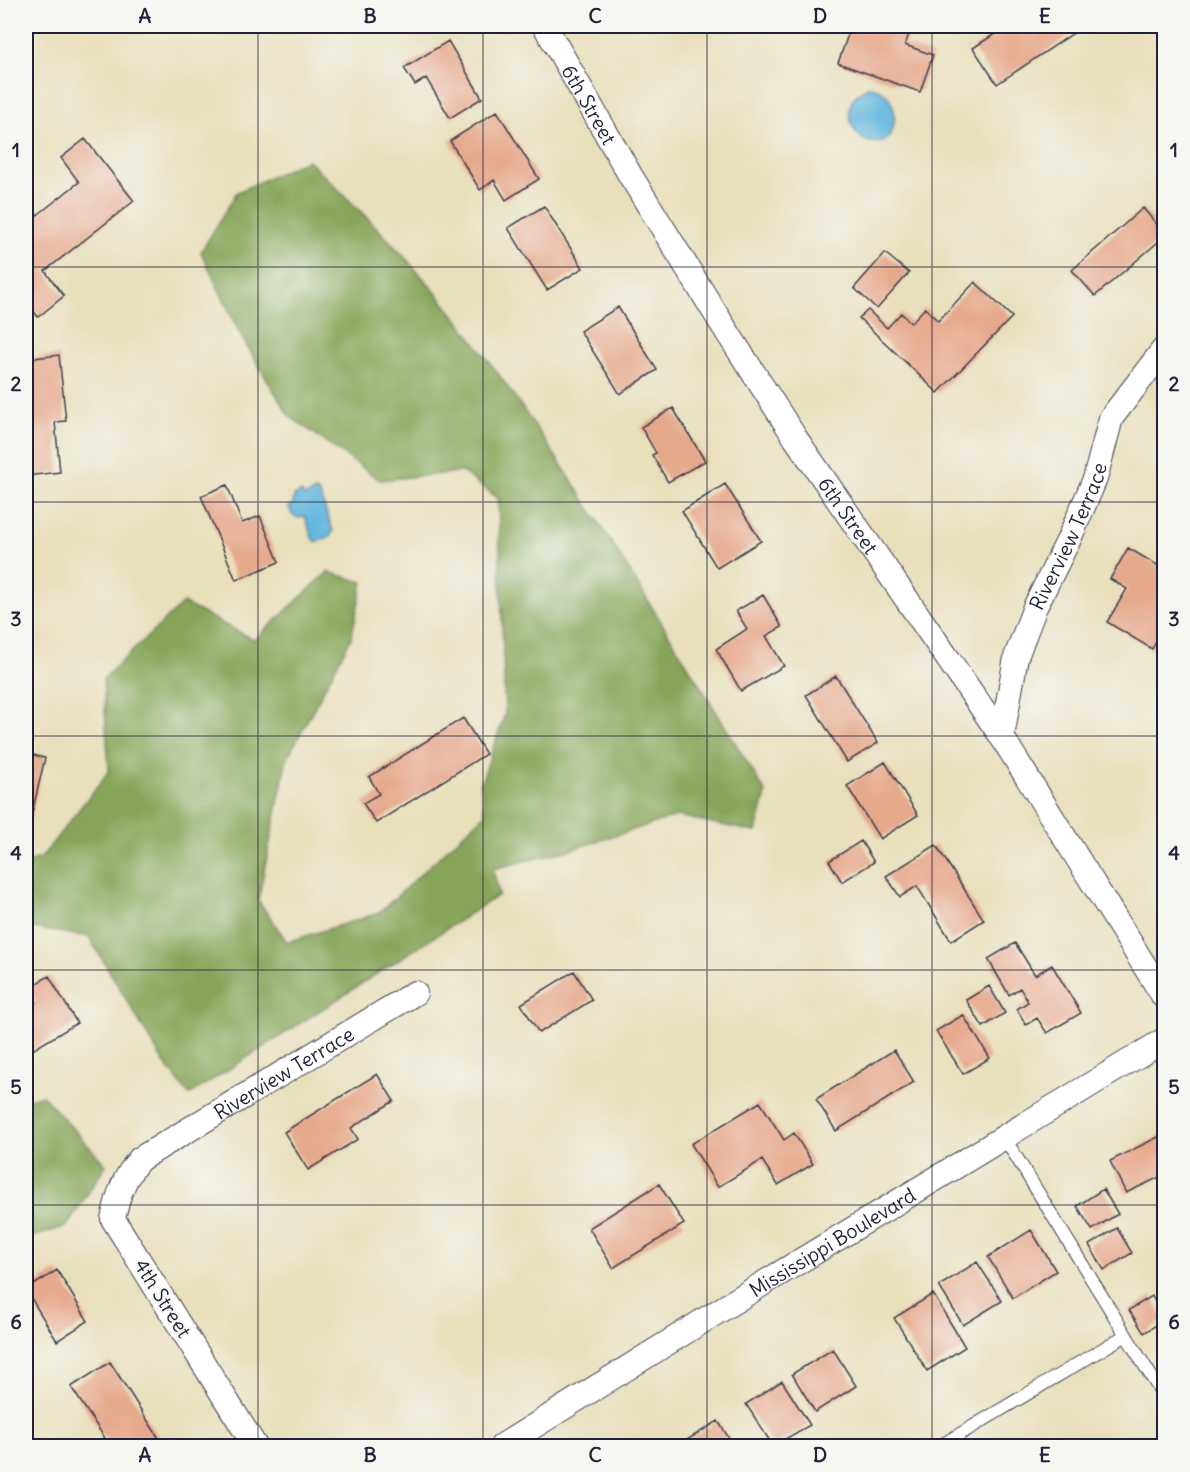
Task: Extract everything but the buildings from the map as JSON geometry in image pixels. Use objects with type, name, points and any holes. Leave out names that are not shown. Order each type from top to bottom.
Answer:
[{"type":"street","name":"6th Street","points":[[545,26],[630,175],[728,334],[796,439],[1002,737],[1164,996]]},
{"type":"street","name":"Riverview Terrace","points":[[1002,737],[1016,657],[1035,606],[1070,539],[1095,479],[1111,418],[1164,349]]},
{"type":"street","name":"Riverview Terrace","points":[[152,1152],[415,993]]},
{"type":"street","name":"Mississippi Boulevard","points":[[502,1446],[1164,1040]]},
{"type":"street","name":"4th Street","points":[[152,1152],[140,1159],[127,1174],[113,1219],[255,1446]]},
{"type":"lane","points":[[1004,1137],[1164,1397]]},
{"type":"lane","points":[[940,1446],[1126,1335]]},
{"type":"green space","points":[[308,160],[420,274],[497,372],[578,490],[766,793],[756,832],[677,816],[566,851],[493,869],[499,895],[189,1095],[163,1061],[89,937],[26,927],[26,862],[41,858],[109,771],[103,679],[183,603],[254,640],[328,572],[363,582],[351,638],[287,759],[258,900],[287,942],[379,913],[485,814],[481,783],[505,714],[498,498],[462,472],[380,480],[289,416],[242,338],[201,252],[237,192]]},
{"type":"green space","points":[[42,1095],[106,1165],[67,1226],[26,1239],[26,1100]]},
{"type":"water","points":[[868,87],[884,92],[889,98],[894,113],[893,129],[889,137],[880,142],[872,142],[858,134],[850,117],[853,99]]},
{"type":"water","points":[[316,491],[320,495],[333,531],[330,537],[317,542],[312,538],[305,516],[299,518],[292,515],[289,507],[293,505],[294,496],[302,492],[304,497]]}]
